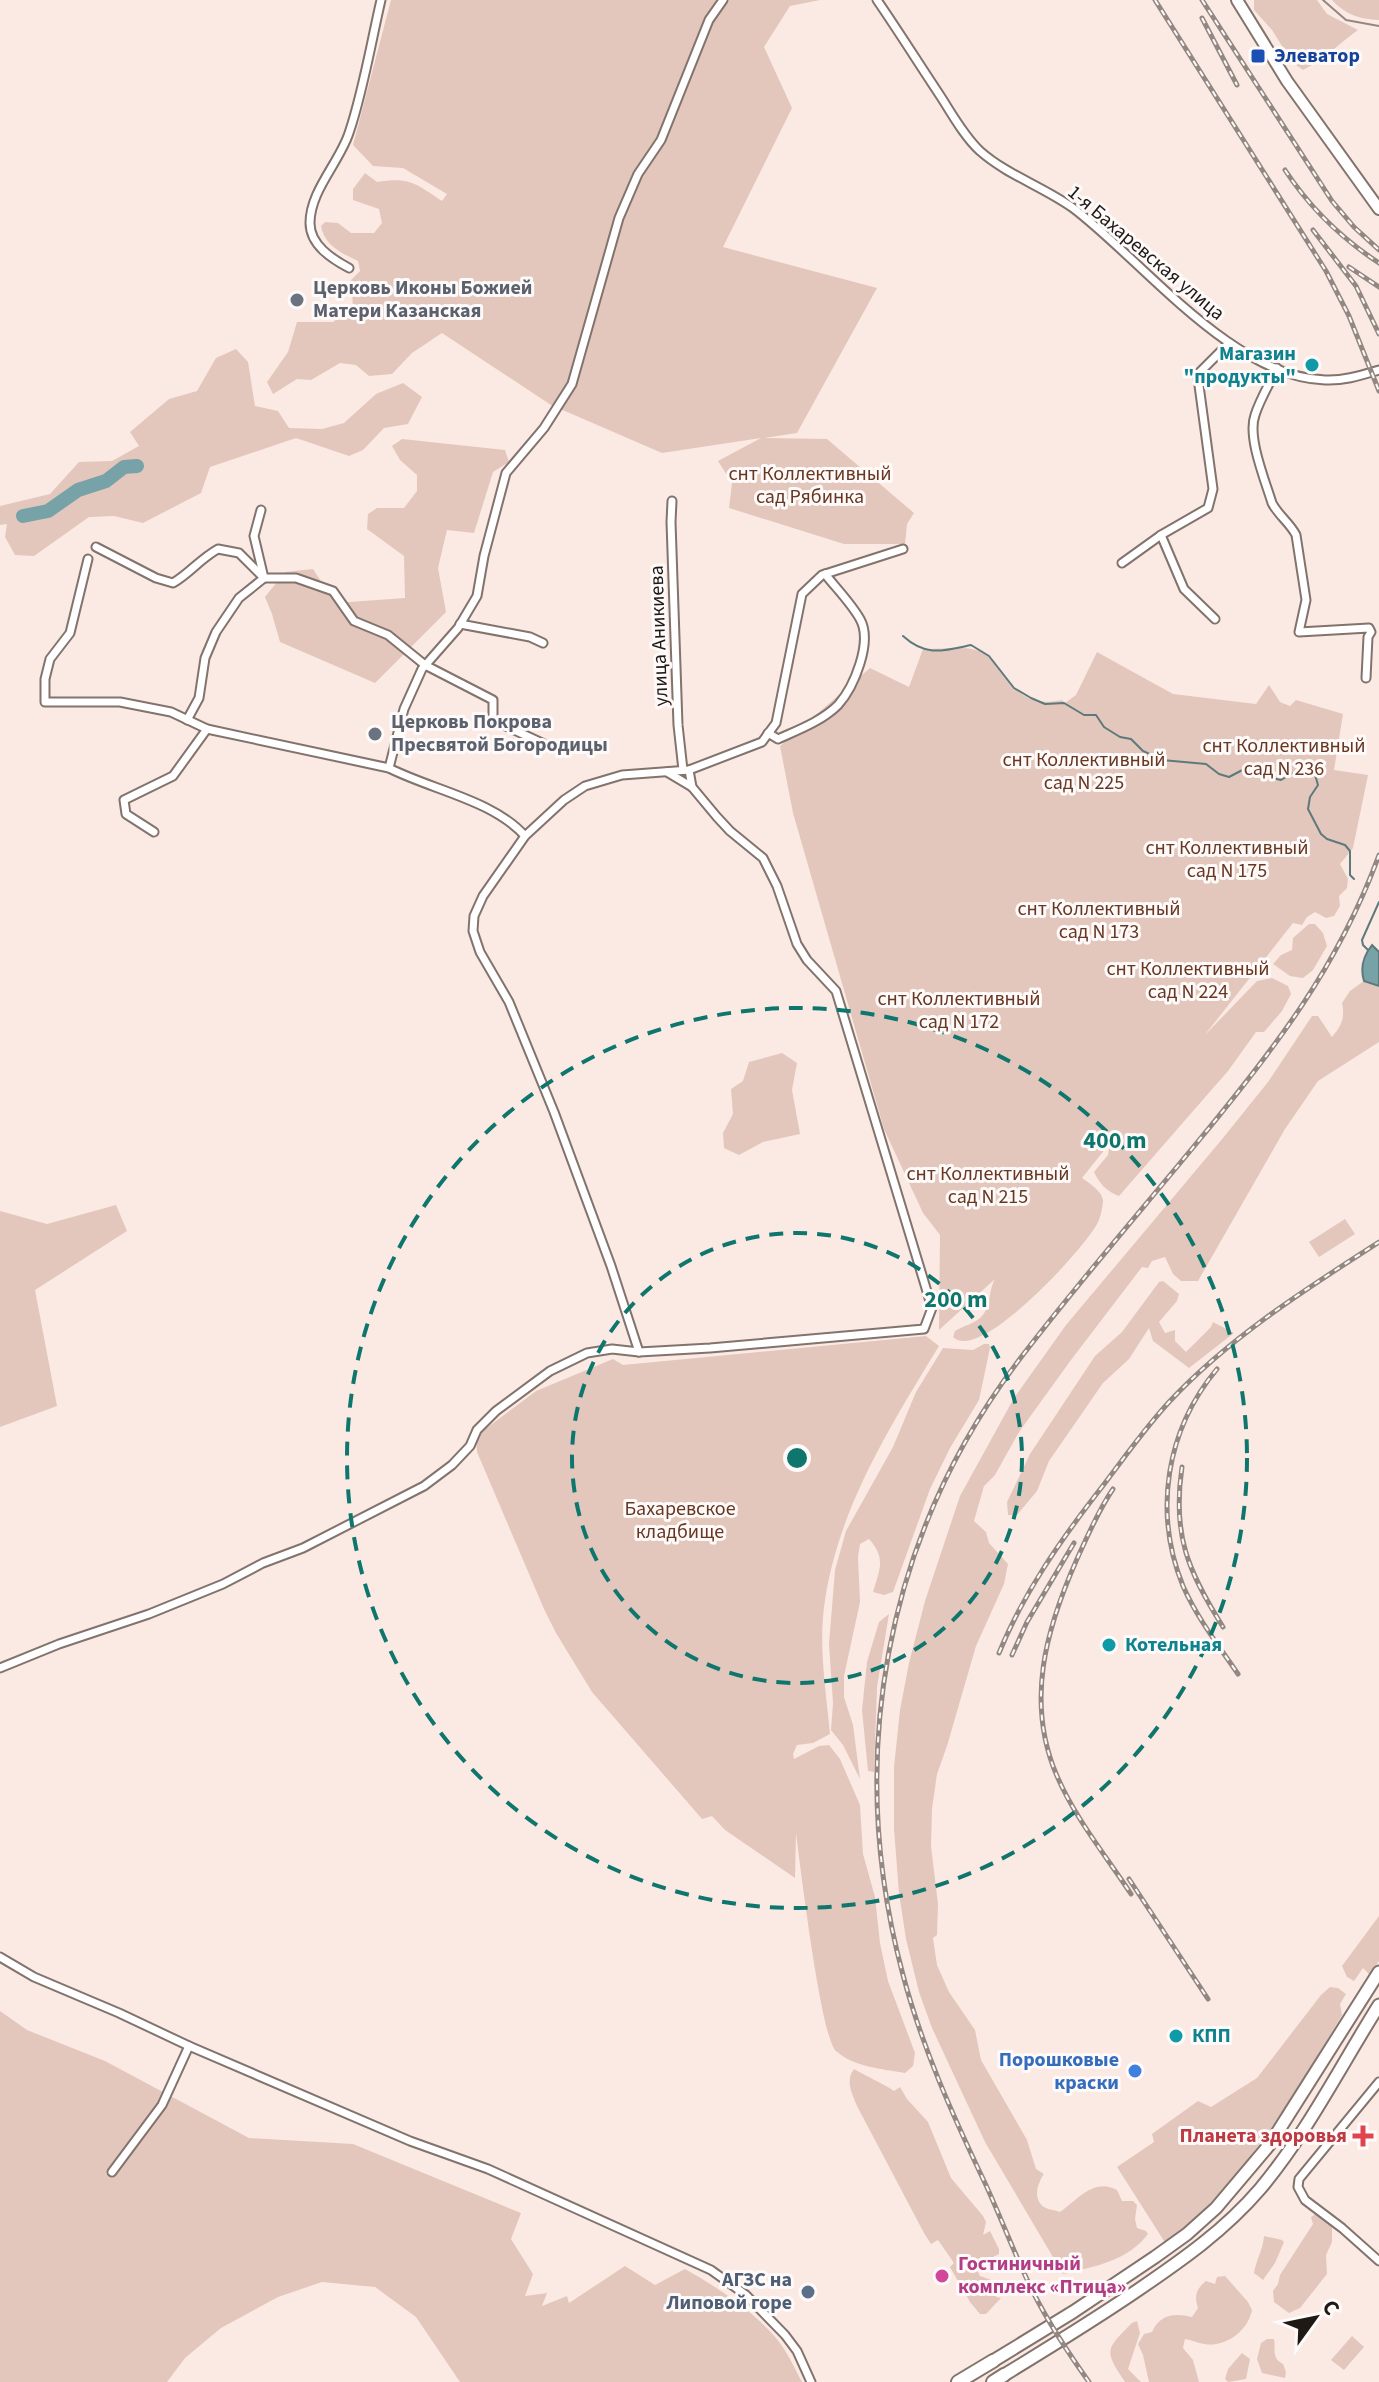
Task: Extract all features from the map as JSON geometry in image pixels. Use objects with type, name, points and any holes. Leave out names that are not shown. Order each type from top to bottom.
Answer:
[{"type":"highway","points":[[958,2382],[993,2361]]},
{"type":"main road","points":[[1237,0],[1287,81],[1379,209]]},
{"type":"main road","points":[[993,2361],[1155,2257],[1216,2208],[1270,2144],[1379,1972]]},
{"type":"main road","points":[[999,2378],[1083,2327],[1198,2248],[1230,2221],[1286,2155],[1379,2006]]},
{"type":"street","points":[[349,268],[333,259],[315,240],[310,225],[314,201],[349,134],[381,0]]},
{"type":"street","points":[[389,768],[404,709],[425,665],[460,624],[477,596],[506,473],[544,428],[572,384],[619,218],[638,174],[661,140],[709,20],[723,0]]},
{"type":"street","name":"1-я Бахаревская улица","points":[[877,0],[956,120],[980,150],[1009,171],[1073,208],[1229,343],[1277,368],[1303,377],[1327,380],[1379,370]]},
{"type":"street","points":[[1122,563],[1161,535],[1208,508],[1213,489],[1198,378],[1199,373],[1229,343]]},
{"type":"street","points":[[1277,368],[1255,414],[1253,438],[1275,510],[1296,535],[1306,600],[1299,632],[1369,628],[1366,678]]},
{"type":"street","name":"улица Аникиева","points":[[672,501],[678,725],[692,787]]},
{"type":"street","points":[[261,510],[254,536],[264,578]]},
{"type":"street","points":[[1161,535],[1184,589],[1215,619]]},
{"type":"street","points":[[96,547],[156,578],[173,583],[187,575],[201,558],[218,549],[239,553],[264,578]]},
{"type":"street","points":[[639,1352],[554,1112],[509,1002],[480,952],[473,931],[474,916],[483,896],[525,836],[564,800],[585,786],[622,775],[686,770],[762,742],[776,723],[802,594],[825,574],[903,549]]},
{"type":"street","points":[[88,559],[70,633],[50,659],[45,679],[45,702],[120,702],[171,712],[207,729],[389,768],[491,810],[513,823],[525,836]]},
{"type":"street","points":[[768,733],[778,739],[813,723],[839,704],[861,664],[865,637],[861,620],[825,574]]},
{"type":"street","points":[[187,720],[199,698],[205,658],[216,632],[239,598],[264,578],[296,578],[333,591],[354,621],[388,635],[425,665],[493,700],[493,720],[542,743]]},
{"type":"street","points":[[460,624],[530,637],[543,643]]},
{"type":"street","points":[[154,832],[126,814],[124,800],[173,776],[207,729]]},
{"type":"street","points":[[0,1668],[223,1584],[263,1563],[303,1548],[424,1486],[452,1465],[470,1446],[484,1421],[550,1371],[587,1353],[612,1349],[639,1352],[710,1348],[924,1329],[932,1308],[836,991],[807,960],[797,944],[777,886],[763,858],[730,831],[692,787],[665,772]]},
{"type":"street","points":[[0,1957],[34,1977],[189,2046],[410,2141],[488,2169],[711,2270],[746,2295],[785,2335],[797,2351],[811,2382]]},
{"type":"street","points":[[1363,1997],[1379,2006]]},
{"type":"street","points":[[112,2172],[162,2105],[189,2046]]},
{"type":"street","points":[[1379,2082],[1299,2179],[1298,2187],[1305,2200],[1379,2261]]},
{"type":"green space","name":"снт Коллективный сад Рябинка","points":[[391,0],[820,0],[790,6],[764,47],[792,108],[723,247],[877,288],[797,433],[764,438],[827,439],[914,513],[907,524],[905,544],[844,544],[729,508],[732,483],[718,461],[761,438],[662,453],[551,405],[442,333],[412,353],[392,374],[369,376],[356,365],[340,363],[311,380],[297,379],[273,394],[267,382],[288,352],[297,322],[333,322],[353,307],[351,280],[360,271],[358,261],[330,243],[321,226],[325,222],[338,223],[351,233],[374,233],[382,223],[379,209],[353,200],[353,189],[365,173],[377,182],[397,180],[411,183],[442,201],[447,194],[403,168],[373,166],[353,145]]},
{"type":"green space","points":[[1254,0],[1317,0],[1327,14],[1358,30],[1303,70],[1292,62],[1272,30],[1254,10]]},
{"type":"green space","points":[[1332,0],[1379,0],[1379,20],[1353,15]]},
{"type":"green space","points":[[236,349],[248,362],[255,406],[278,411],[289,428],[322,429],[344,423],[376,394],[403,383],[422,397],[408,424],[384,428],[363,450],[349,456],[296,438],[210,467],[201,493],[143,523],[114,516],[89,517],[34,556],[15,555],[5,537],[7,524],[0,525],[0,506],[50,494],[79,462],[112,461],[139,446],[130,432],[169,399],[197,391],[216,358]]},
{"type":"green space","points":[[402,439],[505,450],[509,462],[493,472],[474,533],[447,530],[438,568],[446,612],[375,683],[280,642],[265,597],[285,572],[313,569],[335,603],[405,598],[404,556],[367,529],[368,514],[377,508],[404,508],[417,491],[417,475],[400,460],[392,446]]},
{"type":"green space","points":[[964,648],[986,654],[1021,694],[1043,702],[1062,700],[1065,703],[1076,695],[1097,652],[1173,694],[1256,704],[1269,685],[1280,702],[1290,706],[1296,700],[1343,714],[1334,770],[1368,775],[1353,848],[1340,864],[1348,879],[1347,888],[1339,896],[1340,906],[1334,916],[1326,918],[1315,912],[1302,925],[1293,923],[1204,1036],[1257,981],[1272,978],[1288,986],[1291,994],[1282,1011],[1264,1032],[1256,1032],[1228,1071],[1119,1196],[1104,1187],[1094,1172],[1108,1155],[1110,1143],[1082,1178],[1098,1190],[1103,1200],[1097,1224],[1088,1237],[1053,1278],[1007,1320],[985,1334],[966,1341],[953,1337],[955,1331],[984,1314],[995,1279],[939,1330],[940,1235],[923,1213],[884,1129],[793,813],[780,746],[870,668],[909,687],[923,649]]},
{"type":"green space","points":[[1309,924],[1315,924],[1323,933],[1327,946],[1313,970],[1303,978],[1290,976],[1273,964],[1281,955],[1292,950],[1293,938]]},
{"type":"green space","points":[[1368,978],[1379,980],[1379,1042],[1318,1081],[1285,1129],[1198,1281],[1181,1281],[1173,1274],[1165,1257],[1152,1261],[1148,1268],[1142,1267],[1019,1432],[995,1475],[984,1486],[974,1521],[986,1532],[989,1543],[1008,1564],[1004,1584],[976,1646],[937,1774],[931,1846],[938,1904],[937,1935],[933,1938],[937,1965],[949,1992],[975,2030],[981,2060],[1027,2140],[1036,2169],[1044,2174],[1037,2192],[1042,2205],[1060,2212],[1086,2192],[1101,2186],[1117,2190],[1122,2201],[1133,2201],[1137,2205],[1137,2228],[1148,2234],[1140,2243],[1109,2262],[1063,2274],[985,2142],[932,2028],[919,1992],[906,1939],[894,1829],[894,1767],[909,1663],[925,1601],[960,1496],[1014,1398],[1066,1325],[1268,1082],[1312,1016],[1318,1016],[1332,1037],[1342,1021],[1342,1003],[1350,991]]},
{"type":"green space","points":[[782,1053],[797,1063],[792,1090],[800,1134],[763,1142],[739,1155],[724,1148],[723,1133],[733,1114],[731,1089],[743,1081],[749,1062]]},
{"type":"green space","points":[[116,1205],[127,1231],[35,1290],[57,1406],[0,1427],[0,1211],[47,1224]]},
{"type":"green space","points":[[1345,1219],[1355,1234],[1319,1257],[1309,1242]]},
{"type":"green space","points":[[1163,1281],[1179,1294],[1177,1301],[1159,1322],[1165,1333],[1175,1330],[1175,1341],[1186,1352],[1213,1322],[1234,1333],[1189,1368],[1153,1341],[1149,1328],[1129,1359],[1103,1383],[1049,1461],[1037,1491],[1017,1515],[1008,1515],[1007,1502],[1030,1454],[1095,1356],[1122,1332],[1159,1282]]},
{"type":"green space","name":"Бахаревское кладбище","points":[[926,1336],[939,1346],[869,1468],[842,1532],[832,1566],[822,1634],[830,1734],[813,1743],[797,1745],[793,1754],[794,1759],[819,1746],[829,1745],[840,1759],[860,1805],[863,1854],[875,1897],[888,1981],[915,2053],[913,2066],[905,2073],[851,2061],[836,2051],[830,2039],[812,1949],[796,1833],[795,1878],[725,1830],[712,1816],[702,1819],[592,1692],[544,1609],[477,1452],[476,1440],[480,1433],[536,1391],[613,1359],[623,1365]]},
{"type":"green space","points":[[989,1344],[990,1348],[979,1400],[930,1489],[893,1592],[884,1595],[873,1592],[880,1558],[869,1539],[860,1544],[860,1602],[844,1676],[844,1697],[853,1725],[860,1779],[843,1745],[831,1730],[833,1703],[829,1644],[835,1570],[846,1531],[893,1447],[916,1392],[943,1348],[973,1350]]},
{"type":"green space","points":[[889,1614],[877,1687],[874,1772],[868,1771],[862,1710],[867,1662],[879,1622]]},
{"type":"green space","points":[[1379,1916],[1379,1961],[1370,1975],[1363,1968],[1354,1981],[1347,1977],[1342,1966]]},
{"type":"green space","points":[[1330,1987],[1346,1994],[1340,2004],[1342,2015],[1300,2085],[1238,2172],[1207,2207],[1166,2244],[1117,2167],[1154,2142],[1152,2134],[1198,2101],[1211,2107],[1257,2078]]},
{"type":"green space","points":[[0,2011],[27,2030],[105,2061],[249,2138],[353,2144],[521,2213],[511,2239],[533,2274],[525,2296],[547,2293],[542,2306],[567,2296],[569,2303],[625,2266],[655,2285],[685,2269],[734,2300],[767,2328],[784,2348],[802,2382],[460,2382],[416,2317],[375,2287],[322,2282],[278,2297],[221,2328],[185,2358],[167,2382],[0,2382]]},
{"type":"green space","points":[[854,2069],[894,2091],[900,2087],[928,2122],[951,2178],[983,2216],[986,2222],[983,2235],[990,2231],[999,2254],[975,2266],[980,2276],[991,2280],[996,2297],[1001,2298],[986,2314],[980,2314],[970,2302],[950,2267],[954,2263],[938,2240],[931,2244],[924,2233],[851,2092]]},
{"type":"green space","points":[[1317,2213],[1332,2227],[1332,2242],[1326,2255],[1327,2274],[1300,2308],[1289,2313],[1274,2302],[1273,2291],[1313,2224],[1311,2217]]},
{"type":"green space","points":[[1264,2236],[1284,2242],[1263,2280],[1254,2273]]},
{"type":"green space","points":[[1225,2276],[1252,2310],[1246,2325],[1227,2341],[1212,2345],[1185,2339],[1183,2348],[1193,2360],[1199,2382],[1149,2382],[1138,2344],[1144,2334],[1152,2332],[1159,2322],[1169,2316],[1192,2317],[1198,2308],[1196,2296],[1200,2287],[1206,2281],[1215,2284],[1217,2277]]},
{"type":"green space","points":[[1137,2321],[1140,2333],[1128,2369],[1141,2382],[1125,2382],[1113,2363],[1110,2351],[1117,2339]]},
{"type":"green space","points":[[1352,2336],[1364,2347],[1344,2370],[1331,2360]]},
{"type":"green space","points":[[1274,2339],[1275,2356],[1283,2364],[1285,2378],[1262,2373],[1257,2359],[1261,2343]]},
{"type":"green space","points":[[1242,2353],[1250,2359],[1246,2379],[1228,2382],[1225,2379],[1228,2369]]},
{"type":"water","points":[[1372,945],[1379,952],[1379,986],[1364,981],[1362,971]]},
{"type":"waterway","points":[[23,516],[48,511],[78,490],[106,481],[124,467],[137,466]]},
{"type":"waterway","points":[[903,636],[927,650],[971,645],[989,656],[1014,688],[1045,704],[1064,703],[1084,715],[1096,715],[1104,727],[1120,737],[1131,739],[1143,751],[1162,760],[1206,764],[1229,777],[1252,765],[1268,777],[1281,780],[1308,764],[1314,771],[1318,785],[1310,797],[1308,809],[1321,834],[1345,845],[1350,851],[1350,875],[1354,879]]},
{"type":"waterway","points":[[1368,950],[1362,940],[1379,902]]},
{"type":"tram line","points":[[1323,0],[1346,20],[1379,26]]},
{"type":"railway","points":[[1155,0],[1326,271],[1349,316],[1379,391]]},
{"type":"railway","points":[[1202,0],[1332,201],[1379,250]]},
{"type":"railway","points":[[1202,18],[1237,85]]},
{"type":"railway","points":[[1285,170],[1327,221],[1379,263]]},
{"type":"railway","points":[[1313,230],[1356,286],[1379,334]]},
{"type":"railway","points":[[1349,267],[1379,287]]},
{"type":"railway","points":[[1089,2382],[1047,2317],[1021,2267],[939,2081],[903,1975],[886,1894],[878,1813],[879,1732],[889,1653],[908,1576],[936,1501],[973,1429],[1019,1360],[1279,1039],[1344,934],[1379,855]]},
{"type":"railway","points":[[999,1653],[1019,1610],[1056,1549],[1133,1445],[1170,1401],[1243,1335],[1379,1242]]},
{"type":"railway","points":[[1217,1369],[1186,1418],[1176,1445],[1167,1501],[1168,1529],[1183,1586],[1238,1674]]},
{"type":"railway","points":[[1182,1467],[1179,1491],[1181,1533],[1200,1588],[1223,1627]]},
{"type":"railway","points":[[1113,1489],[1089,1532],[1056,1612],[1043,1666],[1042,1721],[1047,1748],[1064,1792],[1131,1894]]},
{"type":"railway","points":[[1012,1655],[1027,1622],[1074,1543]]},
{"type":"railway","points":[[1129,1879],[1208,1999]]},
{"type":"place","name":"Элеватор","points":[[1258,56]]},
{"type":"place","name":"Церковь Иконы Божией Матери Казанская","points":[[297,300]]},
{"type":"place","name":"Магазин \"продукты\"","points":[[1312,365]]},
{"type":"place","name":"Церковь Покрова Пресвятой Богородицы","points":[[375,734]]},
{"type":"place","name":"Котельная","points":[[1109,1645]]},
{"type":"place","name":"КПП","points":[[1176,2036]]},
{"type":"place","name":"Порошковые краски","points":[[1135,2071]]},
{"type":"place","name":"Планета здоровья","points":[[1363,2136]]},
{"type":"place","name":"Гостиничный комплекс «Птица»","points":[[942,2276]]},
{"type":"place","name":"АГЗС на Липовой горе","points":[[808,2292]]},
{"type":"park label","name":"снт Коллективный сад N 236","points":[[1284,758]]},
{"type":"park label","name":"снт Коллективный сад N 225","points":[[1084,772]]},
{"type":"park label","name":"снт Коллективный сад N 175","points":[[1227,860]]},
{"type":"park label","name":"снт Коллективный сад N 173","points":[[1099,920]]},
{"type":"park label","name":"снт Коллективный сад N 224","points":[[1188,980]]},
{"type":"park label","name":"снт Коллективный сад N 172","points":[[959,1010]]},
{"type":"park label","name":"снт Коллективный сад N 215","points":[[988,1186]]}]
